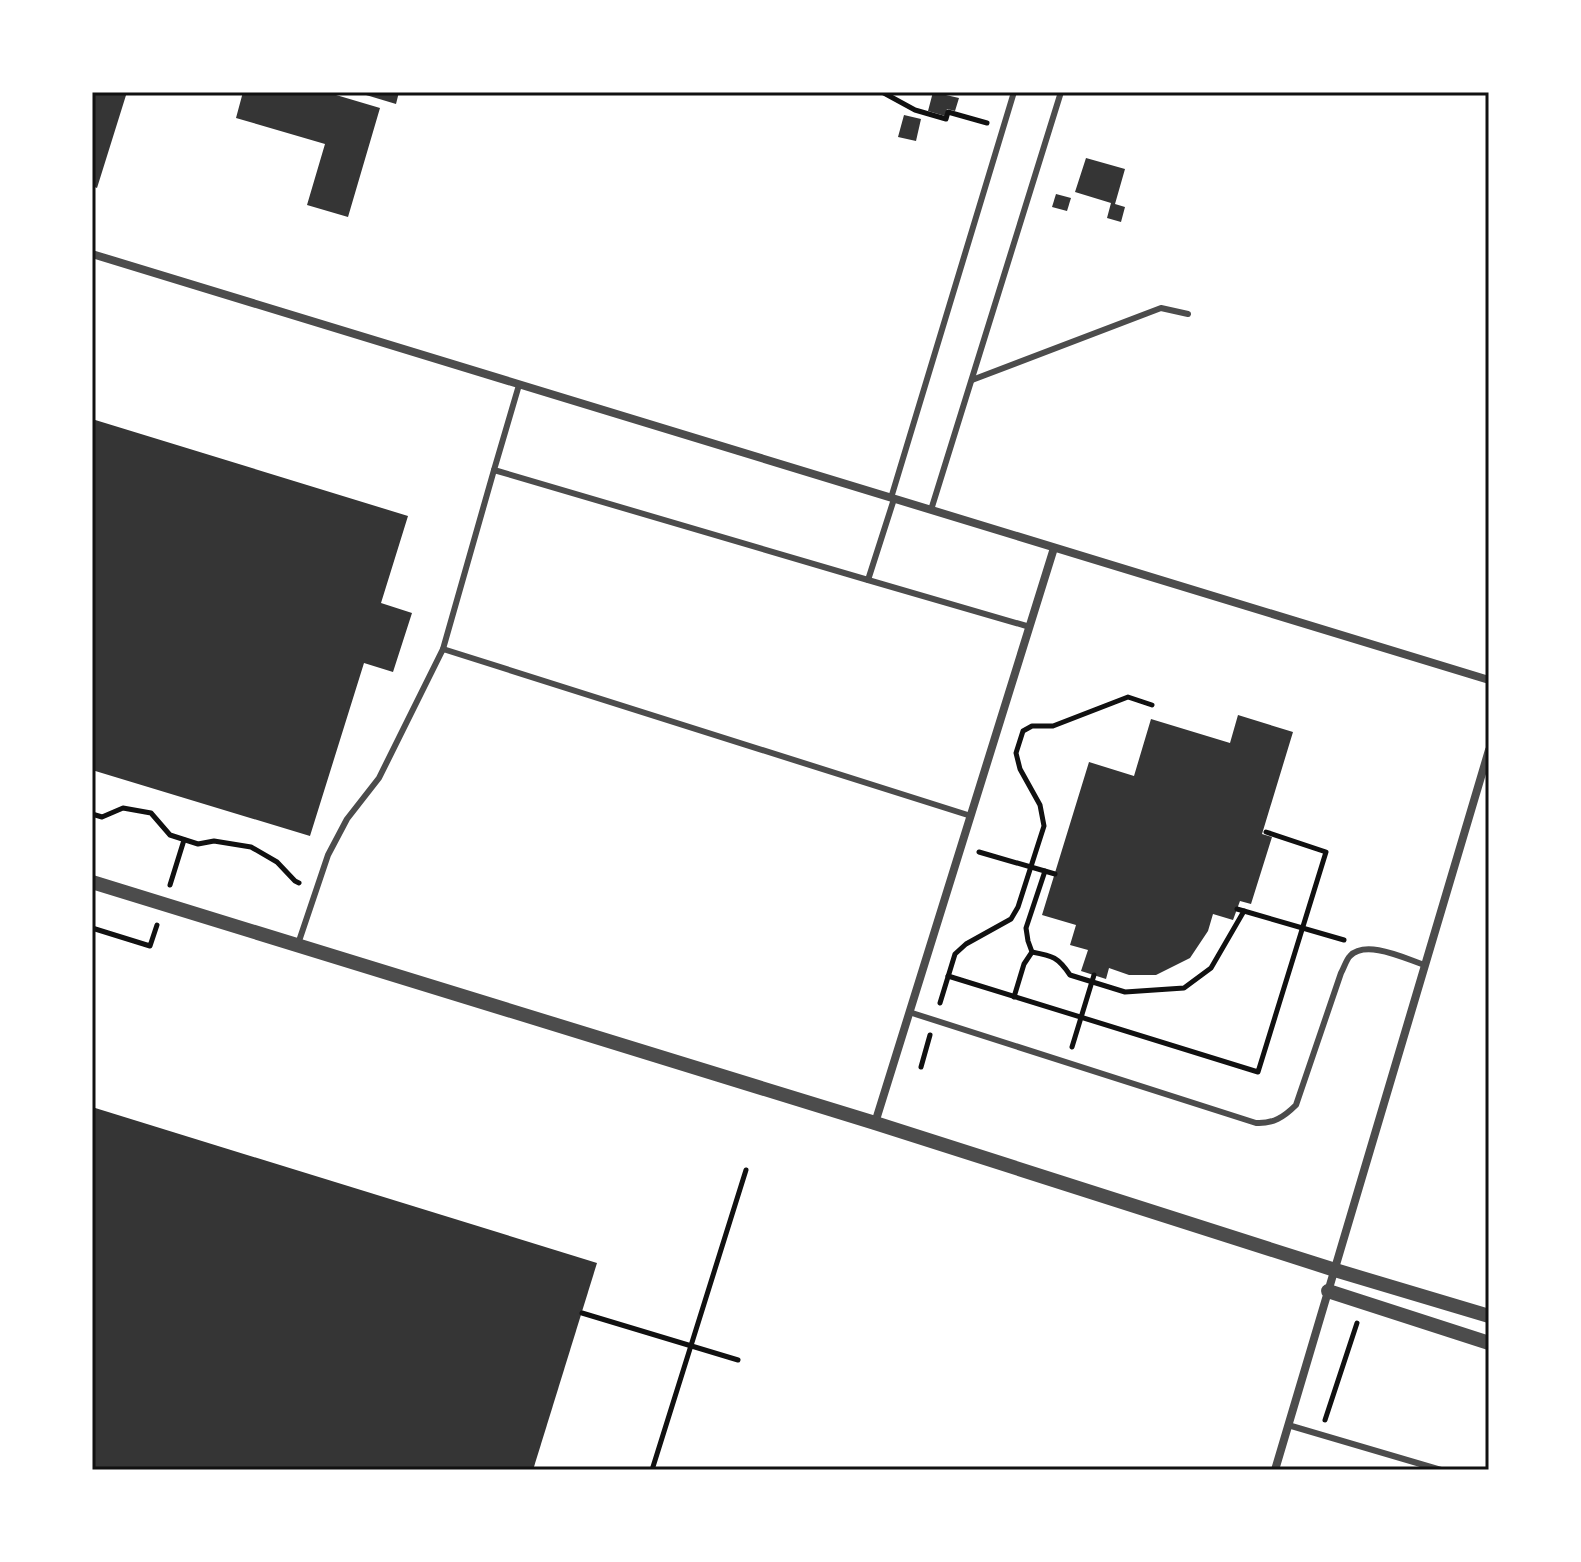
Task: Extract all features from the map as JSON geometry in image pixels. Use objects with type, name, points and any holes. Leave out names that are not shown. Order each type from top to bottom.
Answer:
[{"type":"street","points":[[92,254],[1489,680]]},
{"type":"street","points":[[875,1123],[1054,548]]},
{"type":"street","points":[[1275,1470],[1489,750]]},
{"type":"street","points":[[92,882],[1489,1316]]},
{"type":"street","points":[[1328,1291],[1489,1343]]},
{"type":"lane","points":[[931,510],[1061,92]]},
{"type":"lane","points":[[868,580],[1013,93]]},
{"type":"lane","points":[[972,380],[1161,308],[1188,314]]},
{"type":"lane","points":[[298,945],[328,855],[347,819],[379,778],[443,649],[519,385]]},
{"type":"lane","points":[[494,470],[1030,627]]},
{"type":"lane","points":[[443,649],[971,816]]},
{"type":"lane","points":[[909,1012],[1267,1124],[1278,1120],[1296,1105],[1341,973],[1350,956],[1362,948],[1376,949],[1425,965]]},
{"type":"lane","points":[[1288,1425],[1441,1470]]},
{"type":"path","points":[[882,92],[915,110],[946,119],[948,112],[1003,128]]},
{"type":"path","points":[[912,117],[915,110]]},
{"type":"path","points":[[921,1067],[955,954],[966,944],[1011,919],[1018,907],[1044,826],[1040,805],[1020,769],[1016,753],[1023,731],[1032,726],[1053,726],[1128,697],[1152,705]]},
{"type":"path","points":[[92,814],[102,817],[123,808],[151,813],[170,835],[198,844],[214,841],[251,847],[277,862],[295,881],[317,888]]},
{"type":"path","points":[[948,976],[1258,1072],[1326,852],[1266,832]]},
{"type":"path","points":[[961,847],[1055,874]]},
{"type":"path","points":[[1014,997],[1024,964],[1032,952],[1026,928],[1045,871]]},
{"type":"path","points":[[1032,952],[1054,956],[1070,975],[1125,992],[1184,988],[1211,968],[1240,910],[1376,949]]},
{"type":"path","points":[[1067,1063],[1094,975]]},
{"type":"path","points":[[652,1470],[746,1170]]},
{"type":"path","points":[[1321,1434],[1364,1302]]},
{"type":"path","points":[[582,1313],[738,1360]]},
{"type":"building","points":[[92,92],[127,92],[97,188],[92,186]]},
{"type":"building","points":[[243,92],[326,92],[380,108],[348,217],[307,205],[325,144],[236,118]]},
{"type":"building","points":[[356,92],[399,92],[396,104]]},
{"type":"building","points":[[933,92],[959,98],[955,111],[947,109],[945,116],[928,111]]},
{"type":"building","points":[[904,115],[921,119],[916,141],[898,137]]},
{"type":"building","points":[[1086,158],[1125,169],[1115,204],[1125,207],[1121,222],[1107,218],[1111,203],[1075,192]]},
{"type":"building","points":[[1056,194],[1071,198],[1067,211],[1052,207]]},
{"type":"building","points":[[92,419],[408,516],[381,603],[412,613],[393,672],[364,663],[310,836],[92,770]]},
{"type":"building","points":[[1238,715],[1293,732],[1262,834],[1272,837],[1251,904],[1240,901],[1233,920],[1213,914],[1208,931],[1190,958],[1156,975],[1129,975],[1109,968],[1106,979],[1081,971],[1088,950],[1070,945],[1076,925],[1042,915],[1089,762],[1134,776],[1151,719],[1230,743]]},
{"type":"building","points":[[92,1107],[597,1263],[533,1470],[92,1470]]}]
